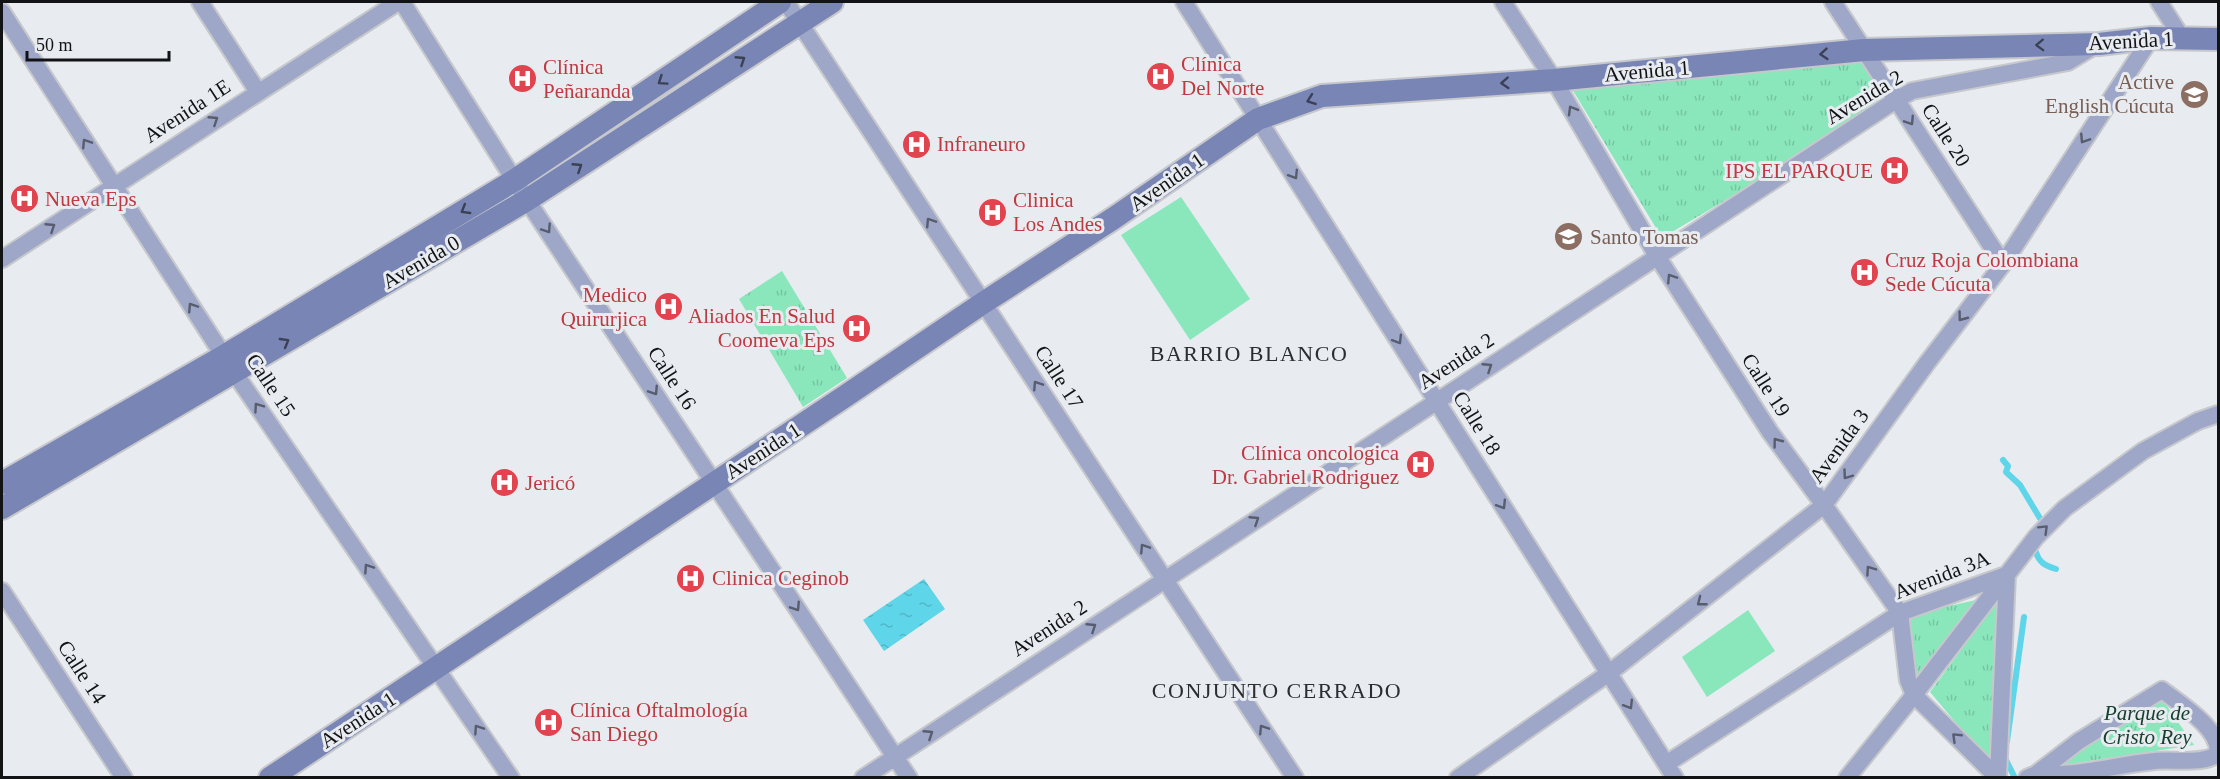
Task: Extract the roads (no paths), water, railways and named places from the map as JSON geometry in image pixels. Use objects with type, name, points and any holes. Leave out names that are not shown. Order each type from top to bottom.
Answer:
[{"type":"street","points":[[200,2],[258,92]]},
{"type":"street","name":"Avenida 1E","points":[[2,259],[400,2]]},
{"type":"street","name":"Calle 16","points":[[400,2],[527,200],[909,777]]},
{"type":"street","name":"Avenida 0","points":[[2,508],[515,180],[780,2]]},
{"type":"street","name":"Calle 17","points":[[786,2],[1295,777]]},
{"type":"street","name":"Avenida 0","points":[[2,483],[229,364],[527,200],[831,2]]},
{"type":"street","name":"Calle 18","points":[[1184,2],[1670,771]]},
{"type":"street","name":"Calle 19","points":[[1503,2],[1554,80],[1657,256],[1770,432],[1900,613],[1908,680],[1914,695]]},
{"type":"street","name":"Calle 20","points":[[1833,2],[2003,264]]},
{"type":"street","points":[[2158,2],[2182,38]]},
{"type":"street","name":"Calle 15","points":[[2,12],[229,364],[511,777]]},
{"type":"street","name":"Avenida 1","points":[[270,777],[1114,218],[1258,119],[1322,96],[1554,80],[1864,50],[2099,44],[2151,38],[2218,39]]},
{"type":"street","name":"Avenida 3","points":[[1458,777],[1609,673],[1824,505],[1927,363],[2003,264],[2151,38]]},
{"type":"street","name":"Avenida 2","points":[[863,777],[1896,100],[1912,91],[2068,62],[2099,44]]},
{"type":"street","name":"Avenida 3A","points":[[1670,771],[1900,613],[2007,574],[2036,537],[2065,508],[2143,451],[2198,421],[2218,414]]},
{"type":"street","points":[[1847,777],[1914,695],[2007,574]]},
{"type":"street","points":[[1998,777],[2007,574]]},
{"type":"street","name":"Calle 14","points":[[2,591],[124,777]]},
{"type":"street","points":[[2162,690],[2196,716],[2215,737],[2218,744],[2218,753],[2209,759],[2155,761],[2071,775],[2031,776],[2079,741],[2162,690]]},
{"type":"street","points":[[1914,695],[1998,777]]},
{"type":"water","points":[[924,579],[945,609],[884,651],[863,620]]},
{"type":"waterway","points":[[2003,460],[2008,466],[2006,472],[2020,485],[2044,525]]},
{"type":"waterway","points":[[2036,552],[2043,564],[2056,569]]},
{"type":"waterway","points":[[2007,741],[2024,617]]},
{"type":"waterway","points":[[2005,754],[2015,778]]},
{"type":"place","name":"Clínica Del Norte","points":[[1160,76]]},
{"type":"place","name":"Clínica Peñaranda","points":[[522,79]]},
{"type":"place","name":"Active English Cúcuta","points":[[2195,94]]},
{"type":"place","name":"Infraneuro","points":[[916,144]]},
{"type":"place","name":"IPS EL PARQUE","points":[[1894,171]]},
{"type":"place","name":"Nueva Eps","points":[[24,199]]},
{"type":"place","name":"Clinica Los Andes","points":[[992,212]]},
{"type":"place","name":"Santo Tomas","points":[[1569,237]]},
{"type":"place","name":"Cruz Roja Colombiana Sede Cúcuta","points":[[1864,272]]},
{"type":"place","name":"Medico Quirurjica","points":[[668,307]]},
{"type":"place","name":"Aliados En Salud Coomeva Eps","points":[[856,328]]},
{"type":"place","name":"Clínica oncologica Dr. Gabriel Rodriguez","points":[[1420,465]]},
{"type":"place","name":"Jericó","points":[[504,483]]},
{"type":"place","name":"Clinica Ceginob","points":[[691,578]]},
{"type":"place","name":"Clínica Oftalmología San Diego","points":[[549,722]]},
{"type":"district","name":"BARRIO BLANCO","points":[[1249,353]]},
{"type":"district","name":"CONJUNTO CERRADO","points":[[1277,690]]},
{"type":"park label","name":"Parque de Cristo Rey","points":[[2147,725]]}]
